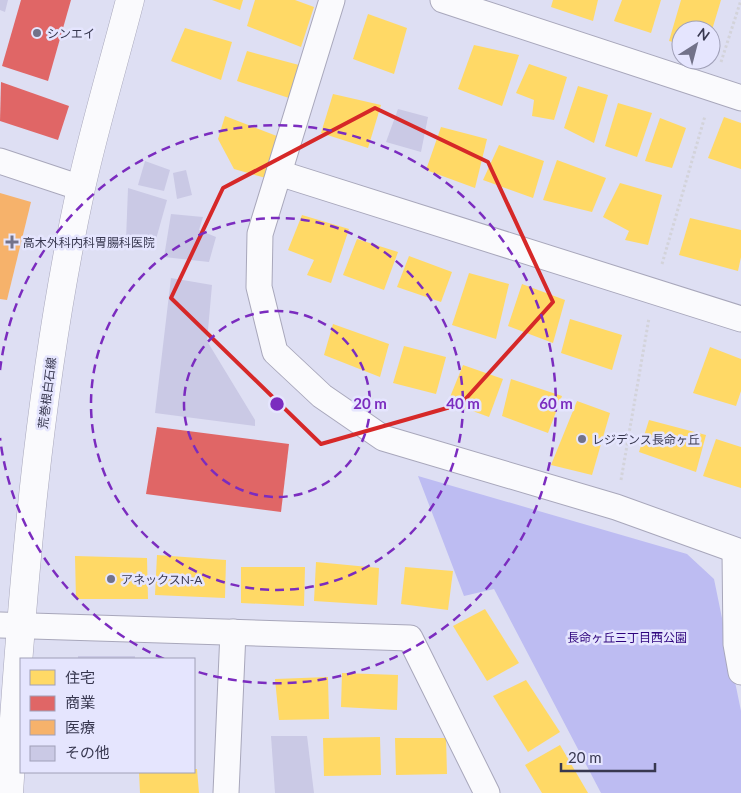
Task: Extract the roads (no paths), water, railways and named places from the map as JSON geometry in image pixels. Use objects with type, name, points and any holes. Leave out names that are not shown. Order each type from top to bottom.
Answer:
[{"type":"street","name":"荒巻根白石線","points":[[9,793],[10,625],[48,372],[81,188],[130,0]]},
{"type":"street","points":[[332,0],[260,234],[259,287],[275,352],[322,396],[383,438],[616,507],[738,552],[736,644],[741,672]]},
{"type":"street","points":[[443,0],[741,98]]},
{"type":"street","points":[[0,161],[81,188]]},
{"type":"street","points":[[279,174],[741,319]]},
{"type":"street","points":[[10,625],[410,638],[488,793]]},
{"type":"street","points":[[226,793],[233,632]]},
{"type":"place","name":"シンエイ","points":[[37,33]]},
{"type":"place","name":"高木外科内科胃腸科医院","points":[[12,242]]},
{"type":"place","name":"レジデンス長命ヶ丘","points":[[582,439]]},
{"type":"place","name":"アネックスN-A","points":[[111,579]]},
{"type":"park label","name":"長命ヶ丘三丁目西公園","points":[[627,637]]}]
